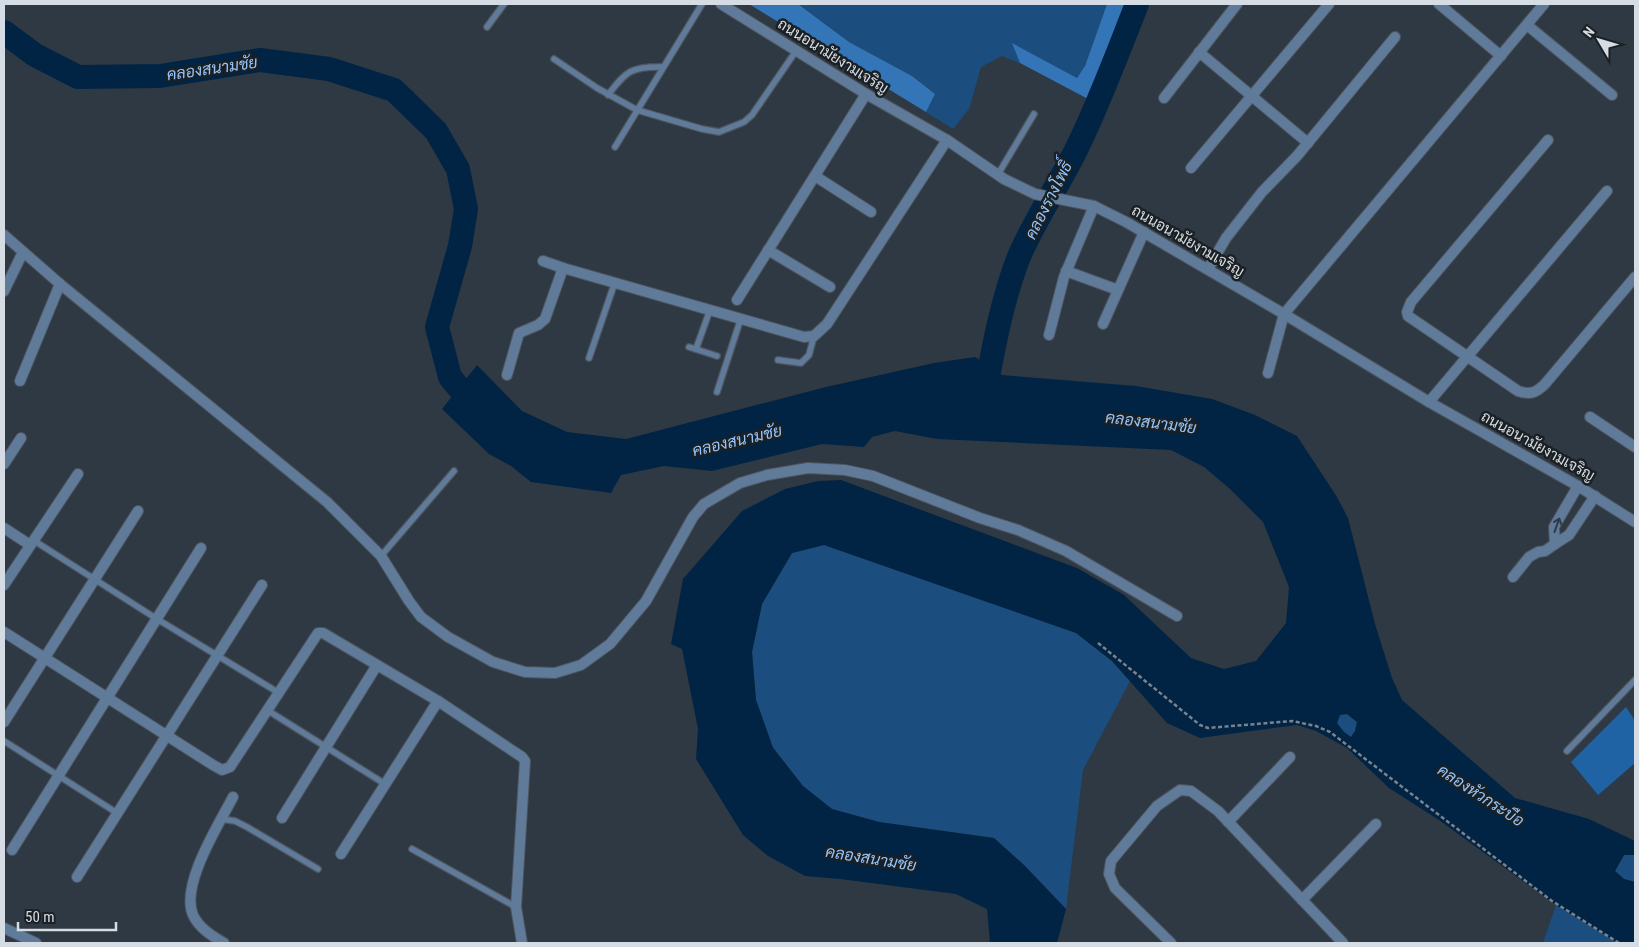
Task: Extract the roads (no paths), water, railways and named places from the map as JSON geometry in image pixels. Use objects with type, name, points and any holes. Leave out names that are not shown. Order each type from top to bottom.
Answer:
[{"type":"street","name":"ถนนอนามัยงามเจริญ","points":[[721,4],[866,94],[948,140],[998,176],[1035,194],[1094,206],[1144,232],[1430,402],[1595,496],[1635,522]]},
{"type":"street","points":[[1164,98],[1237,4]]},
{"type":"street","points":[[1192,168],[1329,4]]},
{"type":"street","points":[[1439,4],[1501,56]]},
{"type":"street","points":[[1268,372],[1284,314],[1544,4]]},
{"type":"street","points":[[1527,24],[1612,95]]},
{"type":"street","points":[[1208,270],[1226,238],[1262,192],[1308,143],[1395,37]]},
{"type":"street","points":[[1199,52],[1308,143]]},
{"type":"street","points":[[737,300],[866,94]]},
{"type":"street","points":[[543,261],[804,337],[814,336],[827,324],[948,140]]},
{"type":"street","points":[[1548,140],[1408,306],[1408,316],[1468,355],[1518,391],[1526,394],[1539,390],[1635,278]]},
{"type":"street","points":[[814,176],[871,212]]},
{"type":"street","points":[[1430,402],[1607,191]]},
{"type":"street","points":[[1049,335],[1066,271],[1094,206]]},
{"type":"street","points":[[1103,324],[1144,232]]},
{"type":"street","points":[[4,236],[60,284],[311,487],[381,556],[421,617],[448,637],[493,662],[525,672],[555,673],[581,665],[610,644],[646,601],[694,517],[704,504],[740,483],[767,475],[808,468],[845,470],[873,476],[1056,546],[1108,574],[1177,616]]},
{"type":"street","points":[[768,250],[830,287]]},
{"type":"street","points":[[4,291],[23,252]]},
{"type":"street","points":[[507,375],[520,333],[538,325],[545,319],[563,268]]},
{"type":"street","points":[[1066,271],[1118,290]]},
{"type":"street","points":[[20,381],[60,284]]},
{"type":"street","points":[[1590,417],[1635,447]]},
{"type":"street","points":[[4,464],[21,438]]},
{"type":"street","points":[[4,584],[78,474]]},
{"type":"street","points":[[1555,544],[1554,527],[1578,486]]},
{"type":"street","points":[[1513,577],[1529,557],[1538,552],[1545,551],[1569,536],[1595,496]]},
{"type":"street","points":[[4,722],[138,511]]},
{"type":"street","points":[[4,528],[32,543]]},
{"type":"street","points":[[12,850],[200,548]]},
{"type":"street","points":[[77,877],[262,585]]},
{"type":"street","points":[[4,632],[212,766],[224,770],[230,767],[318,633],[324,633],[438,701],[522,757],[525,761],[516,907],[522,943]]},
{"type":"street","points":[[282,818],[377,665]]},
{"type":"street","points":[[341,854],[438,701]]},
{"type":"street","points":[[1228,822],[1290,757]]},
{"type":"street","points":[[1172,943],[1115,888],[1109,874],[1111,861],[1158,806],[1180,790],[1191,791],[1218,811],[1344,943]]},
{"type":"street","points":[[224,943],[209,934],[199,924],[191,909],[190,899],[201,859],[233,797]]},
{"type":"street","points":[[1302,900],[1376,824]]},
{"type":"street","points":[[4,928],[36,943]]},
{"type":"lane","points":[[487,27],[504,4]]},
{"type":"lane","points":[[614,147],[702,4]]},
{"type":"lane","points":[[554,59],[608,95],[637,110],[719,132],[735,127],[752,115],[796,51]]},
{"type":"lane","points":[[608,95],[626,73],[638,68],[663,67]]},
{"type":"lane","points":[[998,176],[1034,114]]},
{"type":"lane","points":[[589,358],[615,282]]},
{"type":"lane","points":[[696,349],[710,310]]},
{"type":"lane","points":[[717,392],[741,318]]},
{"type":"lane","points":[[778,360],[801,364],[810,355],[814,336]]},
{"type":"lane","points":[[689,347],[717,356]]},
{"type":"lane","points":[[381,556],[454,471]]},
{"type":"lane","points":[[32,543],[95,579],[279,693]]},
{"type":"lane","points":[[1567,751],[1635,680]]},
{"type":"lane","points":[[267,710],[385,784]]},
{"type":"lane","points":[[4,741],[117,813]]},
{"type":"lane","points":[[222,819],[235,821],[247,827],[318,870]]},
{"type":"lane","points":[[412,849],[516,907]]},
{"type":"water","name":"คลองหัวกระบือ","points":[[975,357],[1002,375],[1136,386],[1212,399],[1255,415],[1297,436],[1337,497],[1348,518],[1375,624],[1392,678],[1402,700],[1515,798],[1589,819],[1635,841],[1635,855],[1624,855],[1615,871],[1624,879],[1635,882],[1635,943],[1618,943],[1556,905],[1439,820],[1389,788],[1347,748],[1316,731],[1297,725],[1200,738],[1167,723],[1112,661],[1076,633],[824,545],[792,553],[762,604],[752,652],[756,700],[773,748],[803,786],[832,809],[879,822],[994,838],[1025,866],[1066,909],[1057,943],[990,943],[987,909],[956,894],[805,876],[768,856],[743,835],[696,759],[698,729],[682,649],[671,644],[683,579],[742,511],[785,489],[818,481],[841,480],[1077,568],[1124,595],[1191,658],[1224,669],[1256,661],[1286,623],[1289,587],[1263,522],[1229,488],[1204,467],[1171,450],[937,439],[895,431],[872,437],[864,447],[822,444],[712,471],[664,466],[621,475],[611,493],[531,482],[511,466],[489,454],[442,409],[477,365],[522,411],[567,432],[626,439],[826,387],[934,363]],"holes":[[[1347,714],[1357,722],[1351,737],[1337,723],[1340,715]]]},
{"type":"waterway","name":"คลองรางโพธิ์","points":[[984,398],[1002,310],[1018,259],[1031,230],[1070,162],[1085,130],[1137,4]]},
{"type":"waterway","name":"คลองสนามชัย","points":[[4,32],[35,55],[78,77],[160,76],[260,60],[329,69],[394,90],[436,131],[458,169],[466,209],[460,246],[437,327],[450,377],[479,412]]}]
